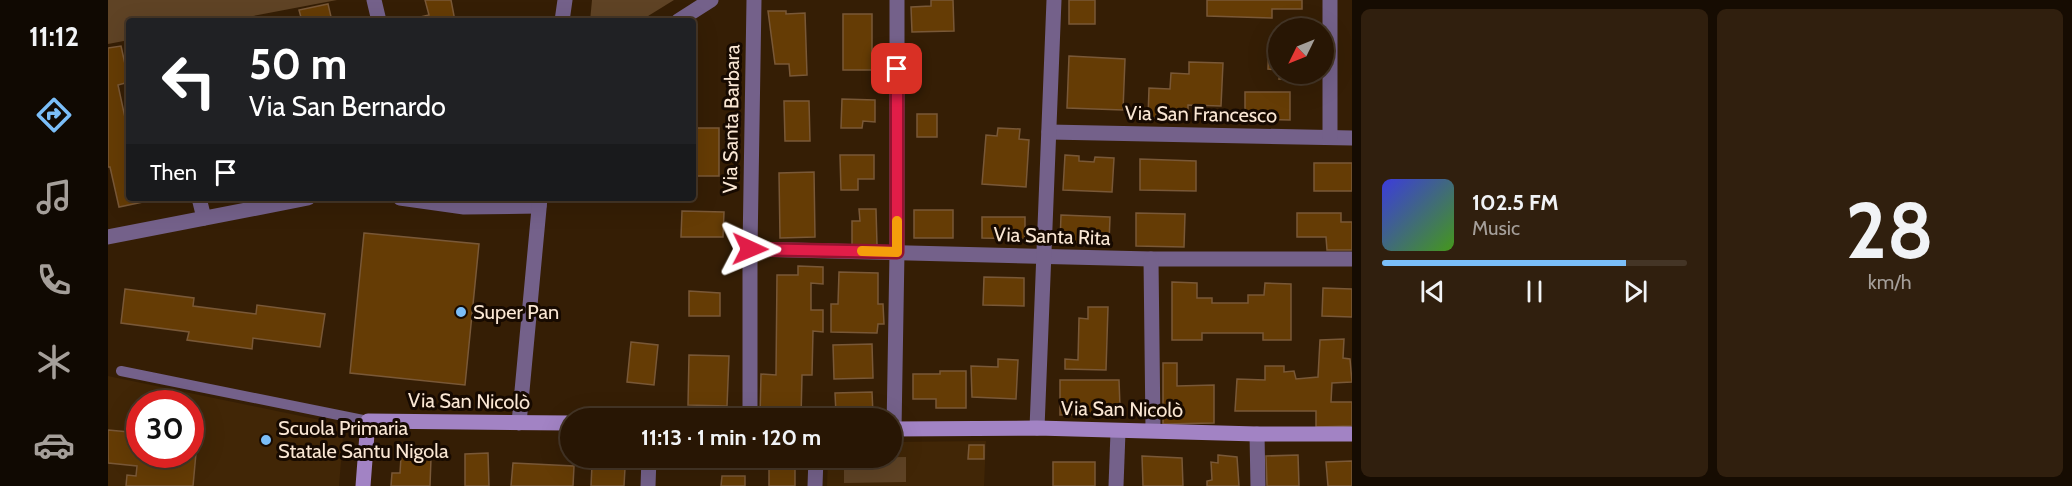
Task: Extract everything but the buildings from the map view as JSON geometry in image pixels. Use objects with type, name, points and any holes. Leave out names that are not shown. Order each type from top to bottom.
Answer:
[{"type":"street","points":[[374,0],[378,18]]},
{"type":"street","points":[[562,18],[565,0]]},
{"type":"street","points":[[683,18],[711,0]]},
{"type":"street","name":"Via Santa Barbara","points":[[750,408],[754,0]]},
{"type":"street","points":[[893,408],[897,252],[897,0]]},
{"type":"street","points":[[1037,428],[1054,0]]},
{"type":"street","points":[[1330,0],[1330,137]]},
{"type":"street","name":"Via San Francesco","points":[[1049,132],[1352,138]]},
{"type":"street","points":[[200,201],[204,218]]},
{"type":"street","points":[[108,237],[292,201]]},
{"type":"street","points":[[430,201],[464,207],[540,202],[519,423]]},
{"type":"street","name":"Via Santa Rita","points":[[750,249],[1151,259],[1352,259]]},
{"type":"street","points":[[1151,259],[1153,430]]},
{"type":"street","points":[[363,486],[368,421]]},
{"type":"street","name":"Via San Nicolò","points":[[368,421],[560,423]]},
{"type":"street","name":"Via San Nicolò","points":[[902,429],[1037,428],[1118,432],[1153,430],[1257,434],[1352,434]]},
{"type":"street","points":[[1116,486],[1118,432]]},
{"type":"street","points":[[1257,434],[1258,486]]},
{"type":"street","points":[[648,486],[649,468]]},
{"type":"street","points":[[815,486],[816,468]]},
{"type":"lane","points":[[121,371],[368,421]]},
{"type":"shaded area","points":[[108,0],[337,0],[243,18],[126,18],[126,41],[108,44]]},
{"type":"shaded area","points":[[592,0],[674,0],[645,18],[590,18]]},
{"type":"shaded area","name":"Scuola Primaria Statale Santu Nigola","points":[[108,376],[175,390],[126,390],[126,468],[204,468],[204,396],[344,425],[339,486],[108,486]]},
{"type":"shaded area","points":[[986,441],[984,486],[827,486],[828,468],[902,468],[902,442]]},
{"type":"shaded area","points":[[902,457],[906,457],[906,482],[844,483],[844,468],[902,468]]},
{"type":"slow traffic","points":[[862,251],[897,252],[897,221]]},
{"type":"place","name":"Super Pan","points":[[461,312]]},
{"type":"place","name":"Scuola Primaria Statale Santu Nigola","points":[[266,440]]},
{"type":"route","points":[[750,249],[897,252],[897,69]]}]
